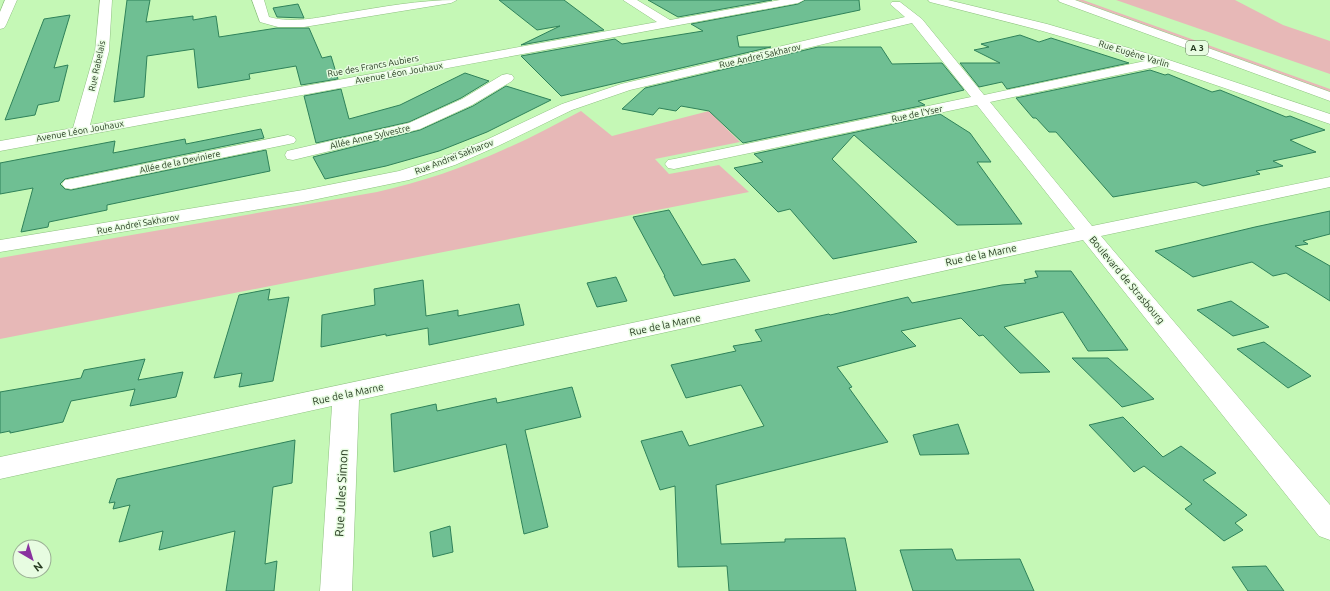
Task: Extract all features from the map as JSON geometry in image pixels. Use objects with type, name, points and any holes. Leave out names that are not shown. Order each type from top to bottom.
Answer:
[{"type":"main road","points":[[0,24],[11,0]]},
{"type":"main road","name":"Rue Rabelais","points":[[80,131],[102,51],[106,0]]},
{"type":"main road","points":[[258,0],[264,19],[278,23],[304,23],[451,0]]},
{"type":"main road","points":[[629,0],[664,24]]},
{"type":"main road","name":"Avenue Léon Jouhaux","points":[[0,146],[798,0]]},
{"type":"main road","name":"Rue Eugène Varlin","points":[[934,0],[1043,27],[1161,62],[1330,119]]},
{"type":"main road","name":"A 3","points":[[1064,0],[1330,97]]},
{"type":"main road","points":[[1098,0],[1142,15]]},
{"type":"main road","name":"Boulevard de Strasbourg","points":[[896,2],[914,18],[926,32],[1087,232],[1330,527]]},
{"type":"main road","name":"Rue Andreï Sakharov","points":[[872,29],[889,14],[896,2]]},
{"type":"main road","name":"Rue Andreï Sakharov","points":[[0,246],[303,196],[403,176],[456,158],[492,143],[567,107],[595,96],[626,87],[901,23],[914,18]]},
{"type":"main road","name":"Rue des Francs Aubiers","points":[[85,117],[627,20],[664,24]]},
{"type":"main road","points":[[901,23],[926,32]]},
{"type":"main road","name":"Rue de l'Yser","points":[[674,164],[981,101],[1161,62]]},
{"type":"main road","name":"Allée Anne Sylvestre","points":[[291,147],[414,126],[467,102],[507,78]]},
{"type":"main road","name":"Allée de la Deviniere","points":[[71,184],[291,147]]},
{"type":"main road","name":"Rue de la Marne","points":[[0,468],[346,395],[1087,232],[1330,182]]},
{"type":"main road","name":"Rue Jules Simon","points":[[336,591],[346,395]]},
{"type":"shaded area","points":[[1076,0],[1083,0],[1330,89],[1330,92]]},
{"type":"shaded area","points":[[1116,0],[1235,0],[1283,25],[1330,41],[1330,74]]},
{"type":"shaded area","points":[[581,111],[612,136],[709,111],[740,142],[655,159],[669,174],[719,165],[749,192],[0,339],[0,258],[393,188],[442,174],[489,156]]},
{"type":"building","points":[[127,0],[150,0],[146,22],[193,16],[193,20],[216,16],[219,37],[277,28],[309,28],[322,58],[331,56],[338,79],[301,85],[296,66],[249,74],[250,79],[198,88],[194,49],[147,56],[144,97],[114,102]]},
{"type":"building","points":[[499,0],[564,0],[604,30],[521,45],[560,26],[537,30]]},
{"type":"building","points":[[648,0],[772,0],[678,17]]},
{"type":"building","points":[[805,0],[859,0],[860,10],[737,36],[739,47],[771,47],[561,96],[521,56],[615,39],[622,44],[703,31],[691,24],[798,4]]},
{"type":"building","points":[[298,4],[304,18],[277,17],[273,8]]},
{"type":"building","points":[[70,15],[54,68],[68,65],[59,101],[38,105],[35,115],[5,120],[44,19]]},
{"type":"building","points":[[1020,35],[1039,42],[1051,38],[1129,63],[1007,89],[1002,82],[979,87],[960,63],[1000,63],[974,50],[989,47],[981,44]]},
{"type":"building","points":[[818,47],[881,47],[892,64],[942,63],[964,90],[918,101],[925,105],[743,143],[709,111],[681,106],[676,111],[659,108],[653,115],[622,109],[645,88]]},
{"type":"building","points":[[1150,70],[1165,75],[1168,74],[1212,92],[1220,90],[1286,117],[1290,116],[1325,130],[1290,140],[1316,152],[1273,161],[1283,166],[1256,171],[1260,174],[1203,186],[1196,182],[1113,197],[1056,132],[1049,132],[1036,118],[1033,118],[1016,98]]},
{"type":"building","points":[[465,73],[489,81],[461,98],[409,122],[316,143],[304,96],[341,89],[349,119],[400,105]]},
{"type":"building","points":[[506,86],[551,100],[487,132],[439,151],[386,166],[325,179],[313,157],[420,130],[473,106]]},
{"type":"building","points":[[940,114],[970,133],[991,162],[977,162],[1022,224],[957,225],[854,135],[832,159],[917,242],[833,259],[790,209],[778,212],[734,168],[763,162],[754,154]]},
{"type":"building","points":[[261,129],[264,138],[65,179],[60,184],[65,189],[71,190],[266,150],[270,171],[107,205],[107,210],[49,222],[48,227],[21,232],[33,188],[0,194],[0,163],[115,141],[113,153],[185,139],[186,144]]},
{"type":"building","points":[[669,210],[702,265],[735,259],[750,281],[674,296],[665,276],[633,217]]},
{"type":"building","points":[[1330,211],[1330,234],[1303,241],[1308,244],[1295,246],[1330,266],[1330,301],[1286,273],[1273,276],[1252,262],[1193,277],[1155,251],[1255,227]]},
{"type":"building","points":[[1035,271],[1071,271],[1128,350],[1088,351],[1063,312],[1004,327],[1050,372],[1020,373],[983,335],[979,336],[961,318],[901,331],[916,346],[837,367],[852,387],[849,388],[888,442],[716,485],[721,544],[785,542],[785,539],[845,538],[856,591],[729,591],[727,566],[678,567],[675,486],[660,490],[641,441],[682,431],[689,446],[764,426],[741,385],[686,398],[671,365],[736,351],[733,346],[762,341],[755,330],[908,297],[912,303],[1002,285],[1026,283],[1024,280],[1038,277]]},
{"type":"building","points":[[616,277],[627,301],[597,307],[587,283]]},
{"type":"building","points":[[423,280],[426,316],[458,310],[458,316],[519,304],[524,325],[429,345],[428,328],[386,336],[386,334],[321,347],[322,315],[375,305],[374,289]]},
{"type":"building","points":[[270,289],[268,300],[289,297],[273,381],[239,387],[242,373],[214,378],[239,295]]},
{"type":"building","points":[[1231,301],[1269,327],[1233,336],[1197,310]]},
{"type":"building","points":[[1264,342],[1311,376],[1288,388],[1237,349]]},
{"type":"building","points":[[1072,358],[1108,358],[1154,399],[1122,407]]},
{"type":"building","points":[[145,359],[138,380],[183,372],[176,397],[130,406],[135,389],[71,401],[63,422],[10,433],[10,431],[0,433],[0,392],[81,378],[84,370]]},
{"type":"building","points":[[572,387],[581,417],[525,430],[548,527],[524,534],[506,444],[394,472],[391,414],[436,404],[437,411],[496,398],[497,403]]},
{"type":"building","points":[[1123,417],[1163,457],[1181,446],[1216,473],[1203,480],[1247,515],[1235,523],[1243,530],[1224,541],[1185,509],[1192,504],[1144,466],[1134,472],[1089,425]]},
{"type":"building","points":[[958,424],[969,454],[920,455],[913,435]]},
{"type":"building","points":[[295,440],[292,483],[273,487],[265,564],[277,561],[274,591],[226,591],[235,531],[159,550],[163,531],[119,542],[130,505],[113,509],[115,502],[109,503],[117,479]]},
{"type":"building","points":[[450,526],[453,552],[433,557],[430,532]]},
{"type":"building","points":[[952,549],[956,560],[1020,559],[1034,591],[913,591],[900,550]]},
{"type":"building","points":[[1266,566],[1284,591],[1248,591],[1232,567]]}]
